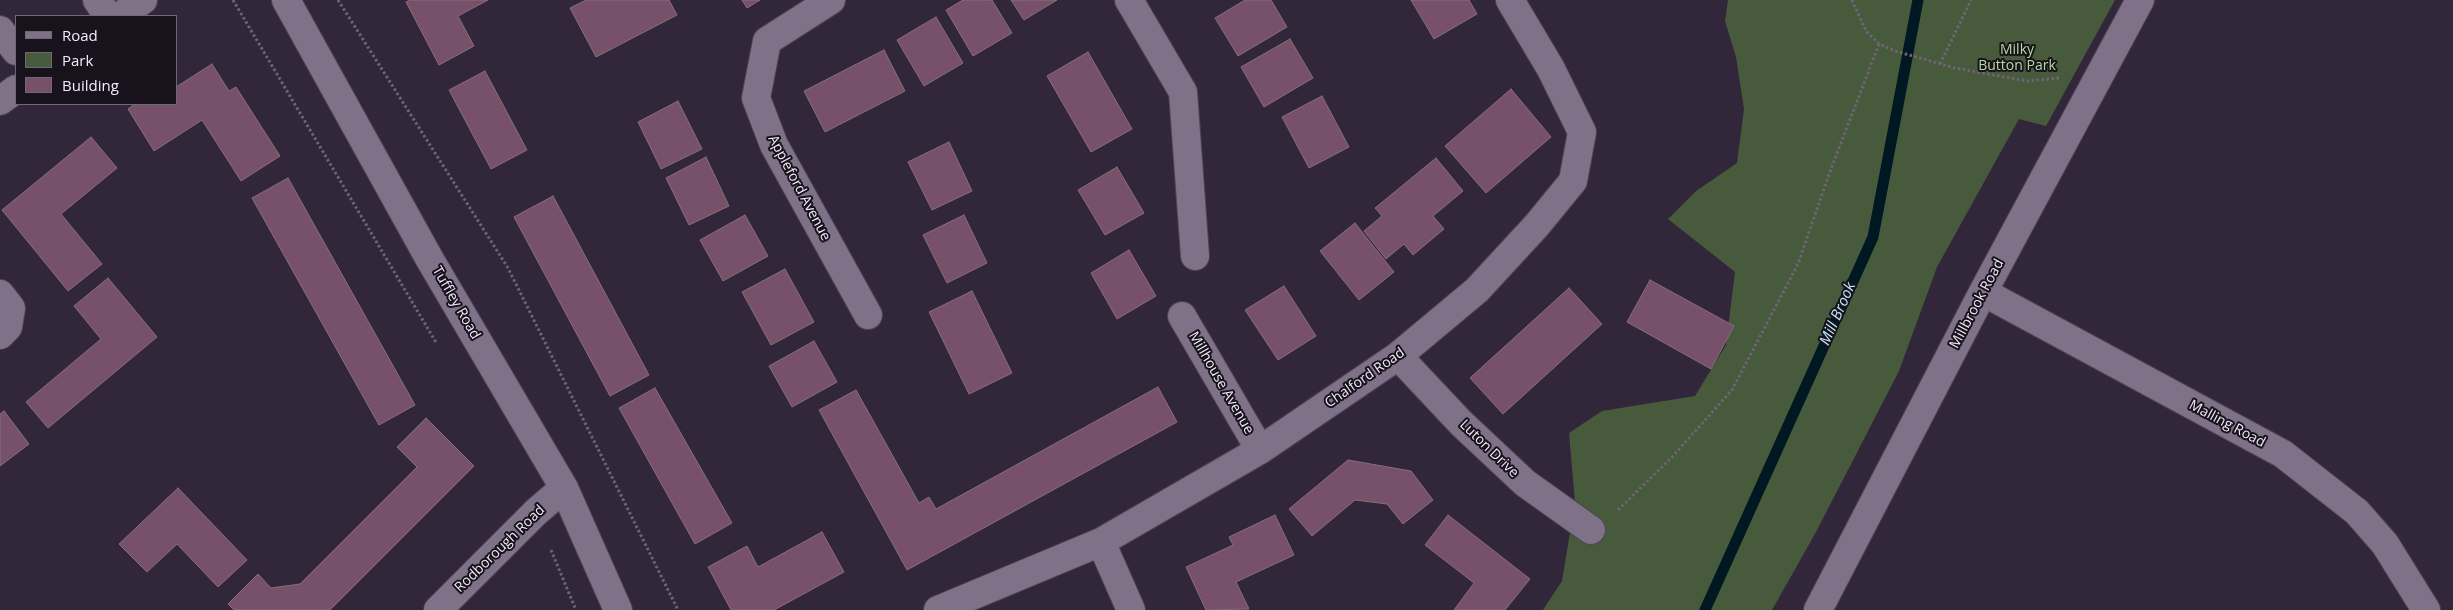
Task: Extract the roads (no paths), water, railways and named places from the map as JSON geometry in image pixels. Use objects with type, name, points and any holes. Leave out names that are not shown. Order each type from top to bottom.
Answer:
[{"type":"street","points":[[97,0],[107,15]]},
{"type":"street","points":[[122,15],[144,0]]},
{"type":"street","name":"Tuffley Road","points":[[286,0],[429,258],[564,488],[618,610]]},
{"type":"street","name":"Appleford Avenue","points":[[831,0],[767,41],[756,98],[774,145],[868,316]]},
{"type":"street","points":[[1130,0],[1183,92],[1195,256]]},
{"type":"street","name":"Chalford Road","points":[[938,610],[1101,542],[1260,450],[1398,356],[1477,290],[1573,181],[1582,132],[1551,69],[1510,0]]},
{"type":"street","name":"Millbrook Road","points":[[1818,610],[1983,292],[2140,0]]},
{"type":"street","points":[[0,30],[15,50]]},
{"type":"street","points":[[0,101],[15,90]]},
{"type":"street","name":"Malling Road","points":[[1983,292],[2283,454],[2357,512],[2385,544],[2426,610]]},
{"type":"street","points":[[0,294],[10,308],[8,327],[0,335]]},
{"type":"street","name":"Millhouse Avenue","points":[[1182,316],[1260,450]]},
{"type":"street","name":"Luton Drive","points":[[1398,356],[1461,423],[1525,483],[1591,530]]},
{"type":"street","name":"Rodborough Road","points":[[438,610],[536,512],[564,488]]},
{"type":"street","points":[[1101,542],[1131,610]]},
{"type":"waterway","name":"Mill Brook","points":[[1705,610],[1873,237],[1918,0]]},
{"type":"park label","name":"Milky Button Park","points":[[2017,58]]}]
